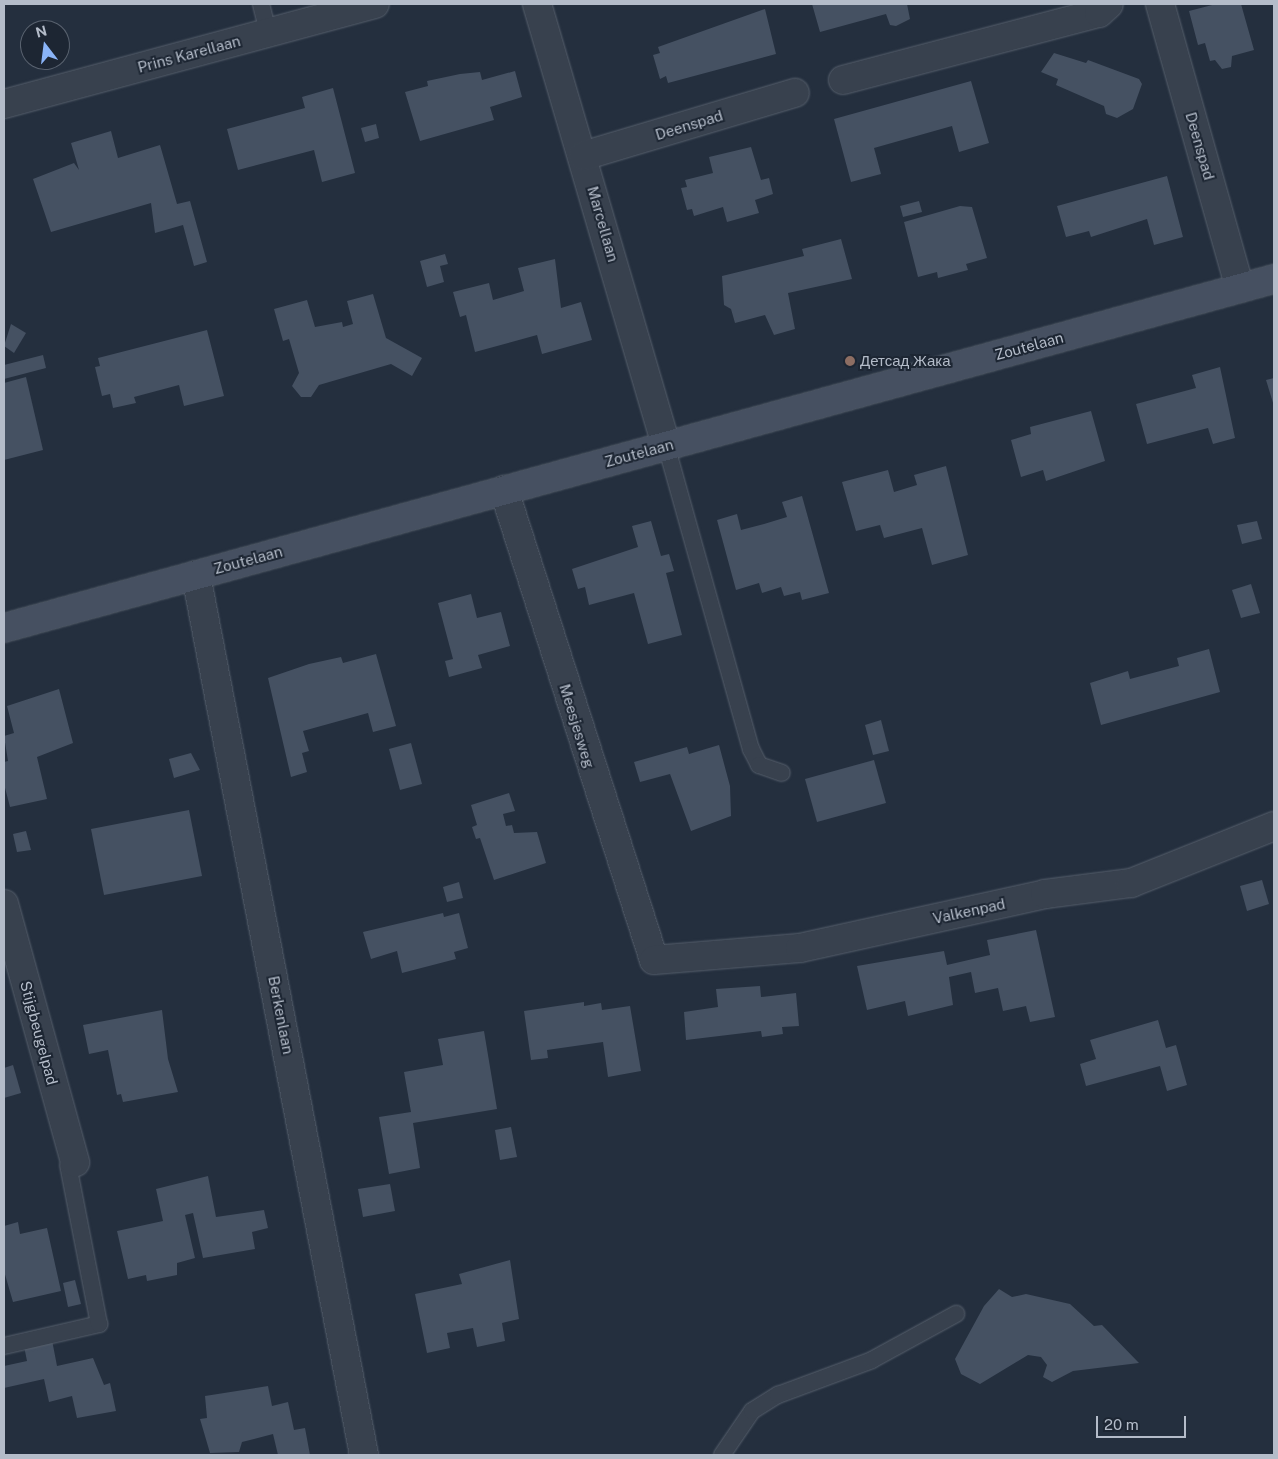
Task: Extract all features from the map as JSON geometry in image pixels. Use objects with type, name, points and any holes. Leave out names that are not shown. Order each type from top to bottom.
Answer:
[{"type":"street","name":"Prins Karellaan","points":[[4,104],[375,4]]},
{"type":"street","name":"Marcellaan","points":[[537,4],[666,445]]},
{"type":"street","points":[[843,80],[1099,13],[1109,4]]},
{"type":"street","name":"Deenspad","points":[[1160,4],[1240,288]]},
{"type":"street","name":"Deenspad","points":[[583,156],[795,93]]},
{"type":"street","name":"Zoutelaan","points":[[4,628],[1274,279]]},
{"type":"street","name":"Meesjesweg","points":[[504,490],[654,960]]},
{"type":"street","name":"Berkenlaan","points":[[196,575],[364,1455]]},
{"type":"street","name":"Valkenpad","points":[[654,960],[800,948],[1045,894],[1130,883],[1274,826]]},
{"type":"street","name":"Stijgbeugelpad","points":[[4,904],[71,1164]]},
{"type":"lane","points":[[261,4],[268,34]]},
{"type":"lane","points":[[666,445],[751,749],[759,765],[782,773]]},
{"type":"lane","points":[[4,1346],[99,1324],[71,1164]]},
{"type":"lane","points":[[722,1455],[733,1434],[758,1407],[872,1360],[956,1314]]},
{"type":"building","points":[[812,4],[907,4],[910,19],[896,26],[890,25],[886,14],[820,32]]},
{"type":"building","points":[[1216,4],[1241,4],[1254,50],[1232,56],[1231,67],[1222,69],[1215,60],[1210,61],[1205,43],[1198,45],[1189,11]]},
{"type":"building","points":[[765,9],[776,54],[668,83],[666,76],[660,79],[653,55],[660,53],[658,47]]},
{"type":"building","points":[[1054,53],[1086,63],[1088,60],[1139,79],[1142,84],[1133,109],[1117,118],[1106,114],[1104,106],[1056,85],[1058,79],[1041,72]]},
{"type":"building","points":[[515,71],[522,97],[490,107],[494,120],[420,141],[405,92],[428,86],[427,81],[460,74],[480,72],[482,80]]},
{"type":"building","points":[[971,81],[989,143],[959,152],[952,126],[874,148],[881,174],[851,182],[834,119]]},
{"type":"building","points":[[333,88],[355,173],[322,182],[314,150],[238,170],[227,129],[305,108],[302,97]]},
{"type":"building","points":[[376,124],[379,138],[365,142],[361,128]]},
{"type":"building","points":[[111,131],[118,158],[160,145],[177,204],[190,201],[207,262],[194,266],[183,225],[155,233],[151,203],[51,232],[33,179],[74,163],[79,170],[71,143]]},
{"type":"building","points":[[751,147],[761,180],[769,178],[773,194],[755,200],[759,213],[727,222],[723,207],[694,216],[692,209],[687,210],[681,188],[687,187],[685,180],[713,173],[709,157]]},
{"type":"building","points":[[1167,176],[1183,237],[1154,245],[1147,219],[1091,237],[1089,231],[1066,237],[1057,206]]},
{"type":"building","points":[[919,201],[922,212],[903,217],[900,206]]},
{"type":"building","points":[[960,206],[972,207],[987,258],[966,264],[968,270],[938,278],[937,272],[918,277],[904,222]]},
{"type":"building","points":[[841,239],[852,279],[788,293],[795,329],[774,335],[765,315],[735,323],[731,309],[724,305],[722,276],[804,256],[802,249]]},
{"type":"building","points":[[445,254],[448,264],[440,266],[444,282],[427,287],[420,261]]},
{"type":"building","points":[[555,259],[561,308],[581,302],[592,340],[542,354],[537,335],[475,352],[466,315],[460,317],[453,292],[489,283],[493,300],[524,291],[518,268]]},
{"type":"building","points":[[373,294],[386,338],[422,358],[412,376],[391,364],[319,385],[311,397],[301,397],[292,386],[299,373],[289,339],[283,341],[274,309],[307,300],[315,327],[342,322],[343,327],[353,324],[347,301]]},
{"type":"building","points":[[11,324],[26,333],[14,353],[4,346]]},
{"type":"building","points":[[207,330],[224,396],[184,406],[179,385],[134,397],[136,403],[113,408],[110,394],[102,396],[95,367],[100,366],[98,358]]},
{"type":"building","points":[[43,355],[46,368],[4,379],[4,365]]},
{"type":"building","points":[[1220,367],[1235,438],[1213,444],[1208,428],[1147,444],[1136,404],[1196,388],[1192,375]]},
{"type":"building","points":[[26,377],[43,450],[4,460],[4,383]]},
{"type":"building","points":[[1274,378],[1274,406],[1266,380]]},
{"type":"building","points":[[1091,411],[1105,461],[1046,481],[1043,470],[1021,477],[1011,440],[1031,434],[1030,427]]},
{"type":"building","points":[[946,466],[968,555],[932,565],[922,528],[884,538],[880,525],[856,531],[842,482],[888,470],[894,492],[917,485],[914,475]]},
{"type":"building","points":[[802,496],[829,593],[802,600],[800,592],[784,596],[781,587],[762,593],[759,583],[736,590],[717,520],[737,514],[741,530],[764,524],[787,517],[782,502]]},
{"type":"building","points":[[651,521],[661,556],[669,554],[674,571],[666,573],[682,635],[648,644],[634,593],[589,605],[585,587],[578,589],[572,569],[638,547],[632,526]]},
{"type":"building","points":[[1257,521],[1262,539],[1242,544],[1237,525]]},
{"type":"building","points":[[1251,584],[1260,613],[1241,618],[1232,590]]},
{"type":"building","points":[[471,594],[477,618],[501,612],[510,646],[478,655],[482,668],[449,677],[445,661],[453,659],[438,603]]},
{"type":"building","points":[[1209,649],[1220,692],[1101,725],[1090,683],[1128,671],[1130,679],[1179,666],[1177,658]]},
{"type":"building","points":[[376,654],[396,726],[373,732],[368,713],[303,731],[309,751],[302,753],[307,772],[291,777],[268,678],[309,664],[341,657],[343,663]]},
{"type":"building","points":[[59,689],[73,743],[37,757],[47,799],[10,807],[4,784],[4,762],[8,761],[4,736],[14,733],[7,706]]},
{"type":"building","points":[[881,720],[889,751],[873,755],[865,725]]},
{"type":"building","points":[[411,743],[422,784],[400,790],[389,749]]},
{"type":"building","points":[[719,745],[730,786],[731,816],[691,831],[670,774],[640,782],[634,762],[687,747],[689,754]]},
{"type":"building","points":[[191,753],[200,770],[174,778],[169,759]]},
{"type":"building","points":[[874,760],[886,803],[817,822],[805,779]]},
{"type":"building","points":[[509,793],[515,811],[503,814],[506,826],[512,825],[514,833],[537,832],[546,863],[494,880],[480,838],[476,839],[472,827],[477,825],[471,805]]},
{"type":"building","points":[[189,810],[202,876],[104,895],[91,829]]},
{"type":"building","points":[[26,831],[31,850],[17,852],[13,834]]},
{"type":"building","points":[[1262,880],[1269,904],[1247,911],[1240,886]]},
{"type":"building","points":[[459,882],[463,898],[447,902],[443,887]]},
{"type":"building","points":[[443,913],[444,917],[459,913],[468,948],[454,952],[456,959],[402,973],[397,951],[371,959],[363,932]]},
{"type":"building","points":[[1036,930],[1055,1017],[1030,1022],[1026,1006],[1003,1011],[998,988],[975,993],[971,972],[949,977],[953,1005],[908,1016],[905,1001],[867,1010],[857,966],[944,951],[947,965],[990,955],[987,940]]},
{"type":"building","points":[[760,986],[761,997],[796,993],[799,1026],[782,1027],[783,1034],[762,1037],[761,1031],[686,1040],[684,1012],[718,1007],[716,989]]},
{"type":"building","points":[[584,1002],[584,1006],[601,1003],[602,1010],[630,1006],[641,1071],[608,1077],[603,1042],[547,1050],[548,1058],[531,1060],[524,1011]]},
{"type":"building","points":[[162,1010],[168,1059],[178,1092],[123,1102],[121,1094],[117,1095],[108,1050],[89,1054],[83,1025]]},
{"type":"building","points":[[1158,1020],[1166,1048],[1176,1045],[1187,1085],[1167,1091],[1160,1066],[1086,1086],[1080,1064],[1096,1059],[1090,1040]]},
{"type":"building","points":[[484,1031],[497,1109],[413,1123],[420,1168],[389,1174],[379,1117],[411,1112],[404,1072],[443,1065],[438,1039]]},
{"type":"building","points":[[13,1065],[21,1093],[4,1098],[4,1068]]},
{"type":"building","points":[[511,1127],[517,1157],[500,1160],[495,1130]]},
{"type":"building","points":[[208,1176],[216,1217],[264,1210],[268,1228],[252,1232],[255,1249],[203,1258],[193,1213],[185,1215],[195,1258],[177,1263],[177,1275],[147,1281],[146,1275],[128,1279],[117,1231],[163,1221],[156,1189]]},
{"type":"building","points":[[390,1184],[395,1211],[363,1217],[358,1189]]},
{"type":"building","points":[[18,1222],[20,1234],[47,1228],[61,1291],[13,1302],[4,1271],[4,1226]]},
{"type":"building","points":[[510,1260],[519,1319],[502,1323],[505,1341],[477,1347],[473,1328],[447,1333],[450,1348],[427,1353],[415,1294],[462,1284],[459,1274]]},
{"type":"building","points":[[75,1280],[81,1304],[68,1307],[63,1283]]},
{"type":"building","points":[[999,1289],[1012,1297],[1026,1294],[1070,1304],[1094,1326],[1102,1325],[1139,1363],[1073,1371],[1052,1382],[1043,1377],[1047,1365],[1041,1357],[1028,1355],[980,1384],[961,1374],[955,1359],[984,1306]]},
{"type":"building","points":[[52,1340],[57,1366],[93,1358],[104,1385],[110,1383],[116,1411],[77,1418],[72,1396],[49,1402],[44,1379],[4,1388],[4,1366],[27,1361],[24,1346]]},
{"type":"building","points":[[268,1386],[272,1406],[288,1402],[294,1430],[305,1428],[310,1455],[278,1455],[273,1434],[242,1442],[239,1452],[210,1453],[200,1419],[207,1418],[205,1396]]},
{"type":"place","name":"Детсад Жака","points":[[850,361]]}]
